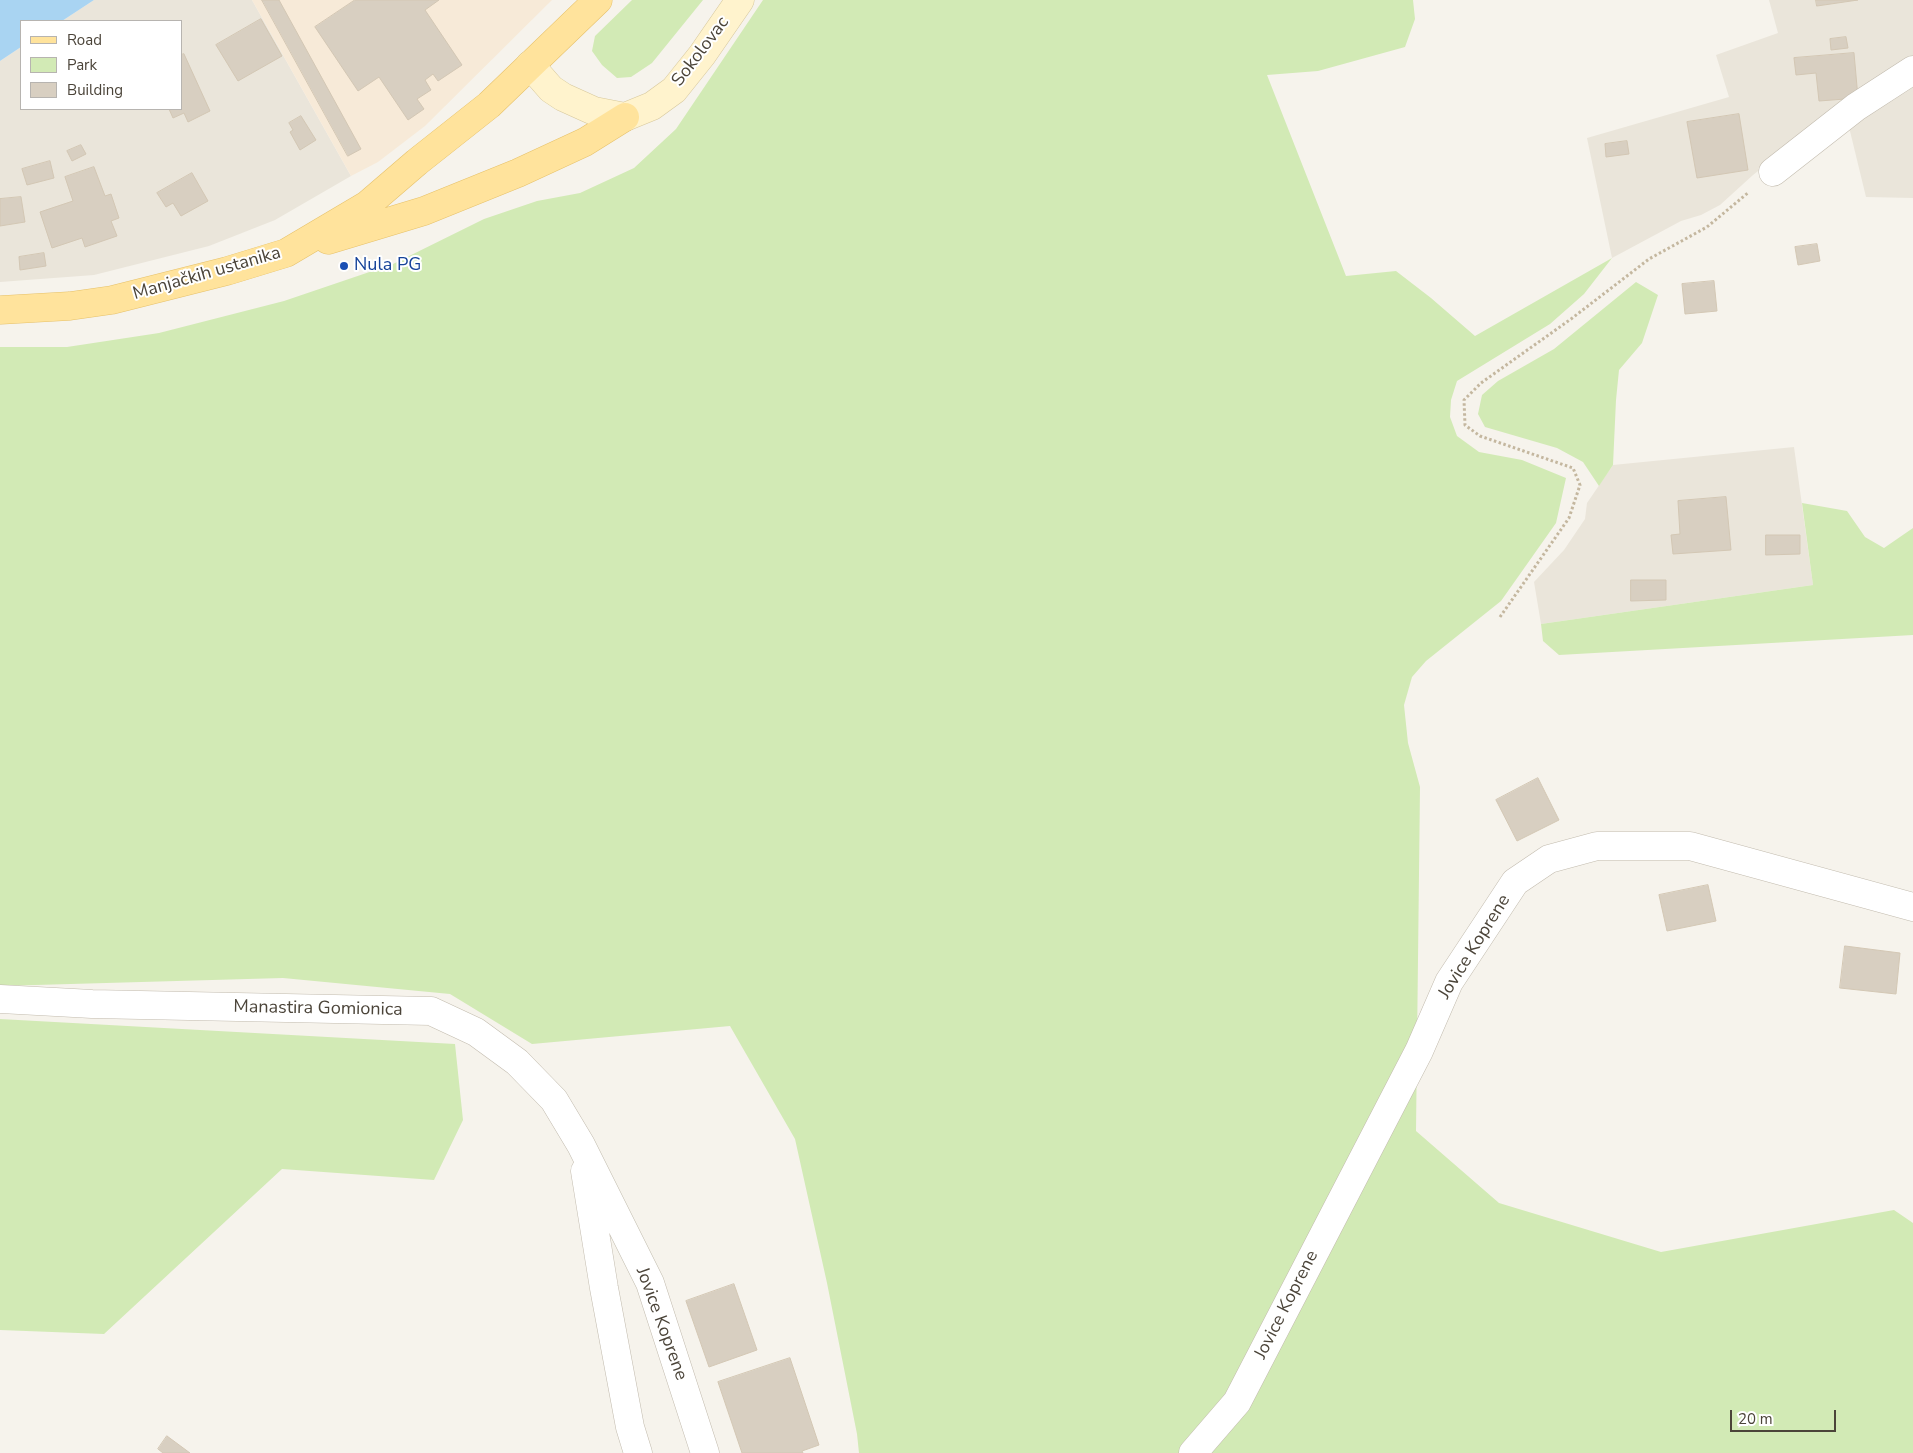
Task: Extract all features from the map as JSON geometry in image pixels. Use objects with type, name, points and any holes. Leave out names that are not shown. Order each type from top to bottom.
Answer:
[{"type":"main road","name":"Manjačkih ustanika","points":[[0,310],[70,306],[112,300],[218,274],[286,253],[367,205],[417,162],[489,105],[598,0]]},
{"type":"main road","name":"Sokolovac","points":[[625,117],[652,106],[674,90],[702,55],[740,0]]},
{"type":"main road","points":[[530,65],[551,89],[563,97],[594,111],[625,117]]},
{"type":"main road","points":[[286,253],[424,211],[518,174],[585,142],[625,117]]},
{"type":"street","points":[[1773,172],[1856,108],[1913,70]]},
{"type":"street","name":"Jovice Koprene","points":[[1193,1453],[1237,1402],[1419,1051],[1449,982],[1515,882],[1549,859],[1597,846],[1690,846],[1913,907]]},
{"type":"street","name":"Manastira Gomionica","points":[[0,999],[92,1004],[431,1011],[476,1032],[517,1062],[554,1100],[581,1145]]},
{"type":"street","points":[[581,1145],[630,1427],[638,1453]]},
{"type":"street","name":"Jovice Koprene","points":[[581,1145],[650,1283],[705,1453]]},
{"type":"path","points":[[1500,617],[1569,518],[1580,485],[1573,468],[1480,436],[1465,425],[1464,400],[1481,383],[1571,319],[1649,259],[1707,227],[1773,172]]},
{"type":"shaded area","points":[[94,0],[252,0],[351,176],[275,220],[209,246],[94,275],[0,282],[0,61],[20,48],[20,110],[182,110],[182,20],[64,20]]},
{"type":"shaded area","points":[[252,0],[552,0],[425,126],[378,162],[351,176]]},
{"type":"shaded area","points":[[1769,0],[1913,0],[1913,59],[1820,122],[1753,175],[1720,205],[1701,215],[1681,221],[1612,258],[1587,138],[1729,97],[1716,55],[1778,33]]},
{"type":"shaded area","points":[[1913,83],[1913,198],[1866,197],[1849,127]]},
{"type":"shaded area","points":[[1794,447],[1813,585],[1541,624],[1534,582],[1564,550],[1585,519],[1587,503],[1613,465]]},
{"type":"green space","points":[[632,0],[703,0],[652,63],[631,77],[617,78],[602,65],[592,51],[595,36]]},
{"type":"green space","points":[[763,0],[1413,0],[1415,19],[1405,47],[1318,71],[1267,75],[1346,276],[1396,271],[1475,336],[1612,258],[1584,294],[1550,324],[1457,381],[1451,400],[1450,417],[1457,436],[1479,452],[1522,460],[1566,478],[1556,523],[1501,601],[1426,661],[1412,677],[1404,705],[1408,743],[1420,787],[1416,1131],[1499,1203],[1661,1252],[1894,1210],[1913,1223],[1913,1453],[859,1453],[857,1434],[827,1283],[795,1139],[730,1026],[532,1044],[450,994],[283,978],[0,986],[0,347],[67,347],[159,333],[284,301],[393,264],[484,219],[537,201],[580,193],[634,168],[676,129]]},
{"type":"green space","points":[[1636,282],[1658,295],[1642,343],[1619,370],[1613,465],[1599,486],[1583,462],[1557,448],[1485,427],[1478,414],[1482,395],[1498,381],[1554,349]]},
{"type":"green space","points":[[1802,503],[1847,511],[1865,537],[1884,548],[1913,528],[1913,635],[1559,655],[1543,641],[1541,624],[1813,585]]},
{"type":"green space","points":[[0,1019],[455,1044],[463,1120],[434,1180],[282,1169],[104,1334],[0,1330]]},
{"type":"water","points":[[0,0],[94,0],[64,20],[20,20],[20,48],[0,61]]},
{"type":"building","points":[[262,0],[279,0],[361,149],[348,156]]},
{"type":"building","points":[[355,0],[439,0],[425,10],[462,65],[438,81],[433,74],[425,80],[431,90],[417,99],[424,109],[408,120],[379,77],[358,91],[315,27]]},
{"type":"building","points":[[1816,0],[1858,0],[1817,6]]},
{"type":"building","points":[[261,19],[282,56],[238,81],[216,45]]},
{"type":"building","points":[[1846,37],[1848,48],[1831,50],[1830,39]]},
{"type":"building","points":[[1854,53],[1858,98],[1819,101],[1816,73],[1796,75],[1794,58]]},
{"type":"building","points":[[184,54],[210,111],[188,122],[184,113],[173,118],[169,110],[182,110],[182,55]]},
{"type":"building","points":[[1739,114],[1748,170],[1697,178],[1687,122]]},
{"type":"building","points":[[301,116],[316,140],[300,150],[290,132],[293,130],[289,123]]},
{"type":"building","points":[[1627,141],[1629,154],[1606,157],[1605,144]]},
{"type":"building","points":[[81,145],[86,154],[72,161],[67,151]]},
{"type":"building","points":[[50,161],[54,178],[27,185],[22,169]]},
{"type":"building","points":[[94,167],[105,196],[111,194],[119,218],[111,221],[117,236],[85,247],[82,238],[52,248],[40,212],[73,201],[65,177]]},
{"type":"building","points":[[192,173],[208,201],[181,216],[173,203],[166,207],[157,193]]},
{"type":"building","points":[[21,197],[25,222],[0,226],[0,199]]},
{"type":"building","points":[[1817,244],[1820,261],[1798,265],[1795,247]]},
{"type":"building","points":[[44,253],[46,266],[20,270],[19,257]]},
{"type":"building","points":[[1714,281],[1717,311],[1685,314],[1682,284]]},
{"type":"building","points":[[1726,497],[1731,550],[1673,554],[1671,535],[1680,534],[1678,501]]},
{"type":"building","points":[[1766,535],[1800,535],[1800,554],[1766,555]]},
{"type":"building","points":[[1631,580],[1666,580],[1666,600],[1631,601]]},
{"type":"building","points":[[1538,778],[1559,820],[1517,841],[1496,800]]},
{"type":"building","points":[[1708,885],[1716,921],[1667,931],[1659,895]]},
{"type":"building","points":[[1845,946],[1900,953],[1896,994],[1840,988]]},
{"type":"building","points":[[734,1284],[757,1350],[709,1367],[686,1301]]},
{"type":"building","points":[[790,1358],[819,1445],[802,1451],[803,1453],[742,1453],[718,1382]]},
{"type":"building","points":[[167,1436],[190,1453],[163,1453],[158,1449]]},
{"type":"place","name":"Nula PG","points":[[344,266]]}]
